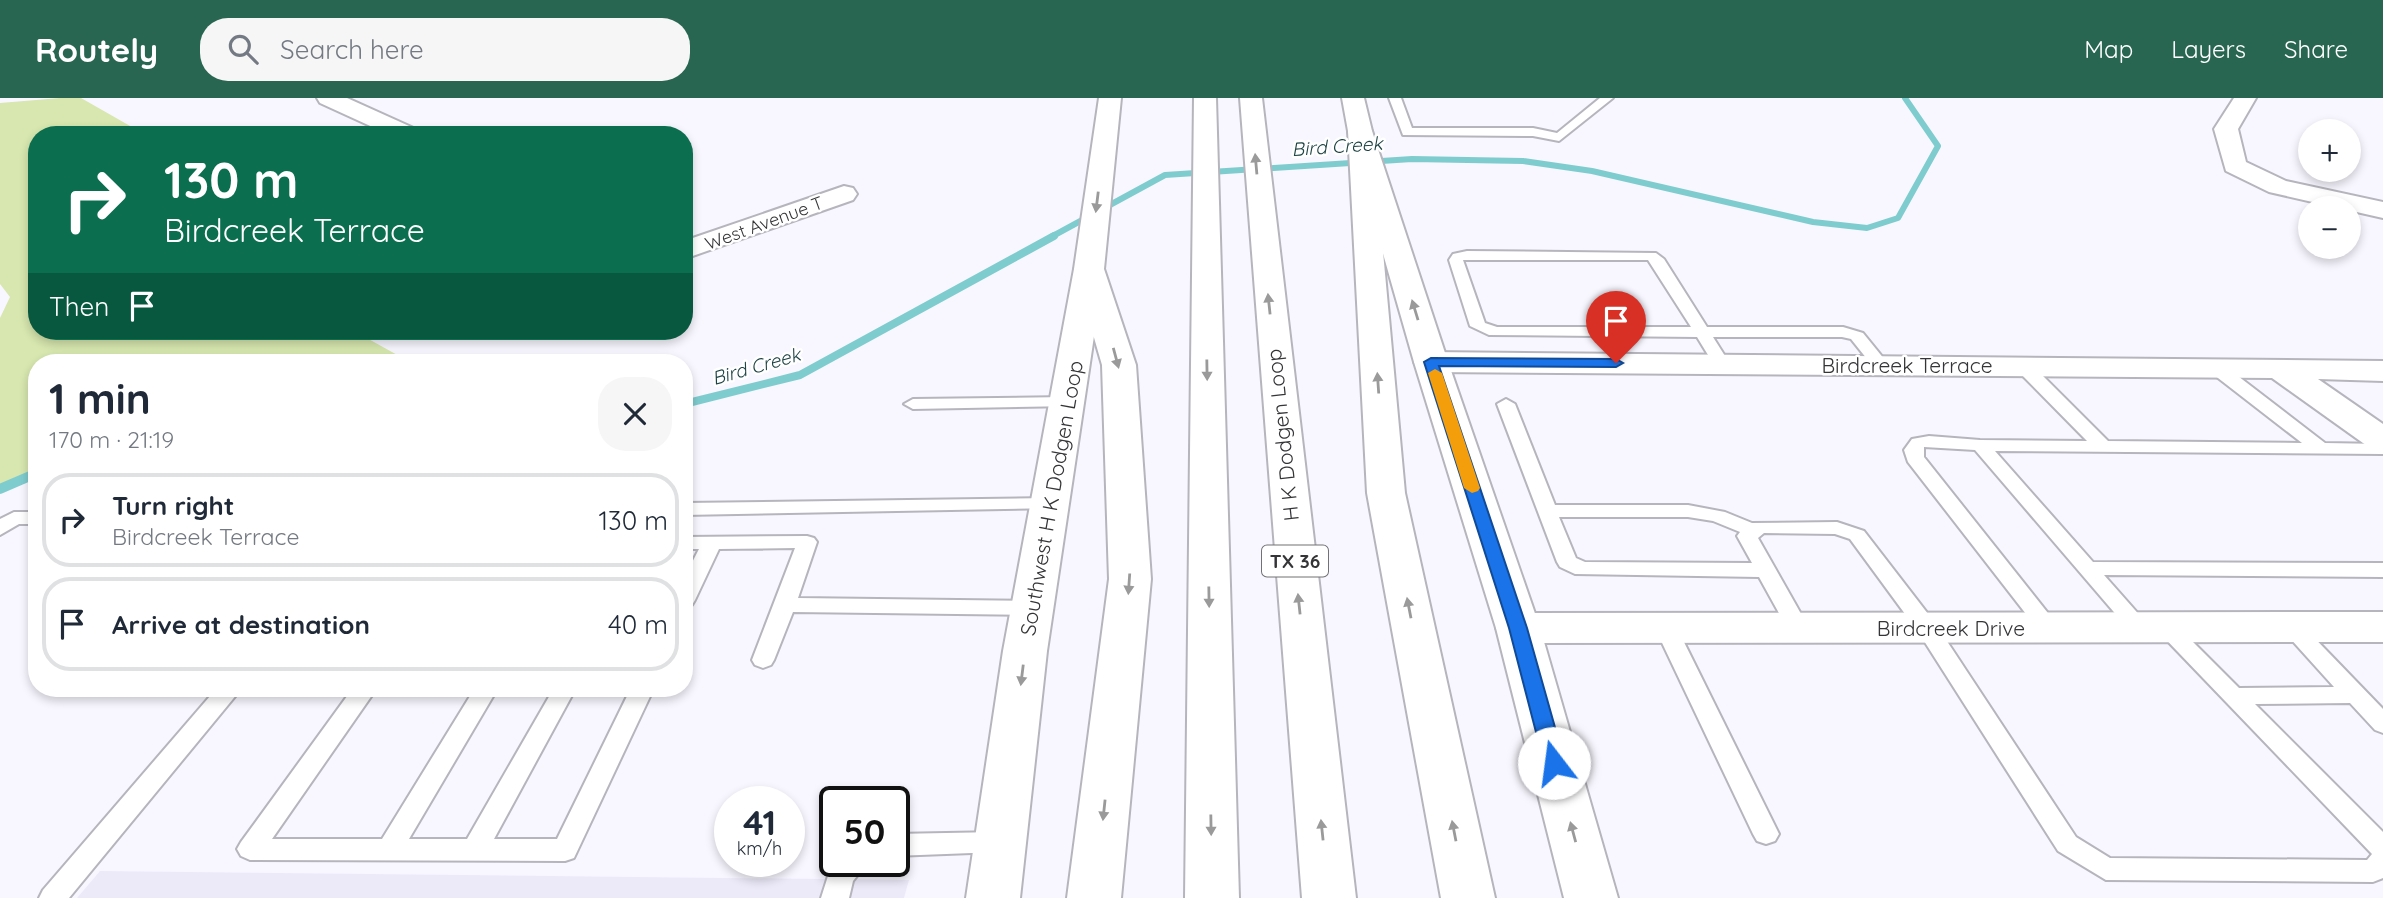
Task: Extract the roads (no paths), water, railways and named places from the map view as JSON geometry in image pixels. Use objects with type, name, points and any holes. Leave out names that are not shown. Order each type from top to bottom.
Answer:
[{"type":"main road","points":[[328,98],[390,126]]},
{"type":"main road","name":"Southwest H K Dodgen Loop","points":[[993,898],[1032,608],[1089,269],[1110,98]]},
{"type":"main road","points":[[2245,98],[2226,129],[2235,166],[2277,187],[2383,210]]},
{"type":"main road","name":"H K Dodgen Loop","points":[[1251,101],[1329,898]]},
{"type":"main road","points":[[1205,104],[1212,898]]},
{"type":"main road","points":[[1357,115],[1377,219],[1386,493],[1468,898]]},
{"type":"main road","name":"West Avenue T","points":[[693,248],[844,194]]},
{"type":"main road","points":[[1377,219],[1431,362],[1518,628],[1591,898]]},
{"type":"main road","points":[[1089,269],[1119,365],[1130,579],[1094,898]]},
{"type":"main road","name":"Birdcreek Terrace","points":[[1431,362],[2216,367],[2383,371]]},
{"type":"main road","points":[[2280,368],[2383,440]]},
{"type":"main road","name":"Birdcreek Drive","points":[[1518,628],[2383,627]]},
{"type":"lane","points":[[1395,98],[1407,132],[1533,132],[1559,137],[1607,98]]},
{"type":"lane","points":[[1722,364],[1702,332],[1657,259],[1651,256],[1466,255],[1456,260],[1478,326],[1484,330],[1702,332],[1852,333],[1881,365]]},
{"type":"lane","points":[[2023,366],[2103,446]]},
{"type":"lane","points":[[2216,367],[2319,447]]},
{"type":"lane","points":[[913,404],[1067,402]]},
{"type":"lane","points":[[1506,404],[1567,562],[1582,569],[1766,570]]},
{"type":"lane","points":[[2048,627],[1915,458],[1913,450],[1918,443],[1929,441],[1980,445],[2383,449]]},
{"type":"lane","points":[[1980,445],[2087,568],[2232,696],[2383,849]]},
{"type":"lane","points":[[693,509],[1050,504]]},
{"type":"lane","points":[[1547,511],[1688,511],[1718,516],[1755,531]]},
{"type":"lane","points":[[0,529],[15,518],[28,518]]},
{"type":"lane","points":[[1798,628],[1747,536],[1760,527],[1836,528],[1857,535],[1927,628],[2067,844],[2106,870],[2373,871],[2383,860]]},
{"type":"lane","points":[[693,544],[807,542],[763,660]]},
{"type":"lane","points":[[693,582],[712,543]]},
{"type":"lane","points":[[2087,568],[2383,570]]},
{"type":"lane","points":[[785,605],[1032,608]]},
{"type":"lane","points":[[2291,627],[2383,724]]},
{"type":"lane","points":[[1666,628],[1766,834]]},
{"type":"lane","points":[[2232,696],[2356,695]]},
{"type":"lane","points":[[53,898],[222,697]]},
{"type":"lane","points":[[359,697],[250,849],[565,850],[638,697]]},
{"type":"lane","points":[[389,849],[482,697]]},
{"type":"lane","points":[[475,850],[560,697]]},
{"type":"lane","points":[[910,845],[1000,842]]},
{"type":"lane","points":[[835,898],[841,877]]},
{"type":"waterway","name":"Bird Creek","points":[[1051,237],[1165,175],[1412,159],[1523,161],[1592,171],[1813,222],[1867,228],[1898,218],[1938,146],[1905,98]]},
{"type":"waterway","name":"Bird Creek","points":[[693,402],[800,375],[1054,236]]},
{"type":"waterway","name":"Bird Creek","points":[[0,489],[28,477]]}]
